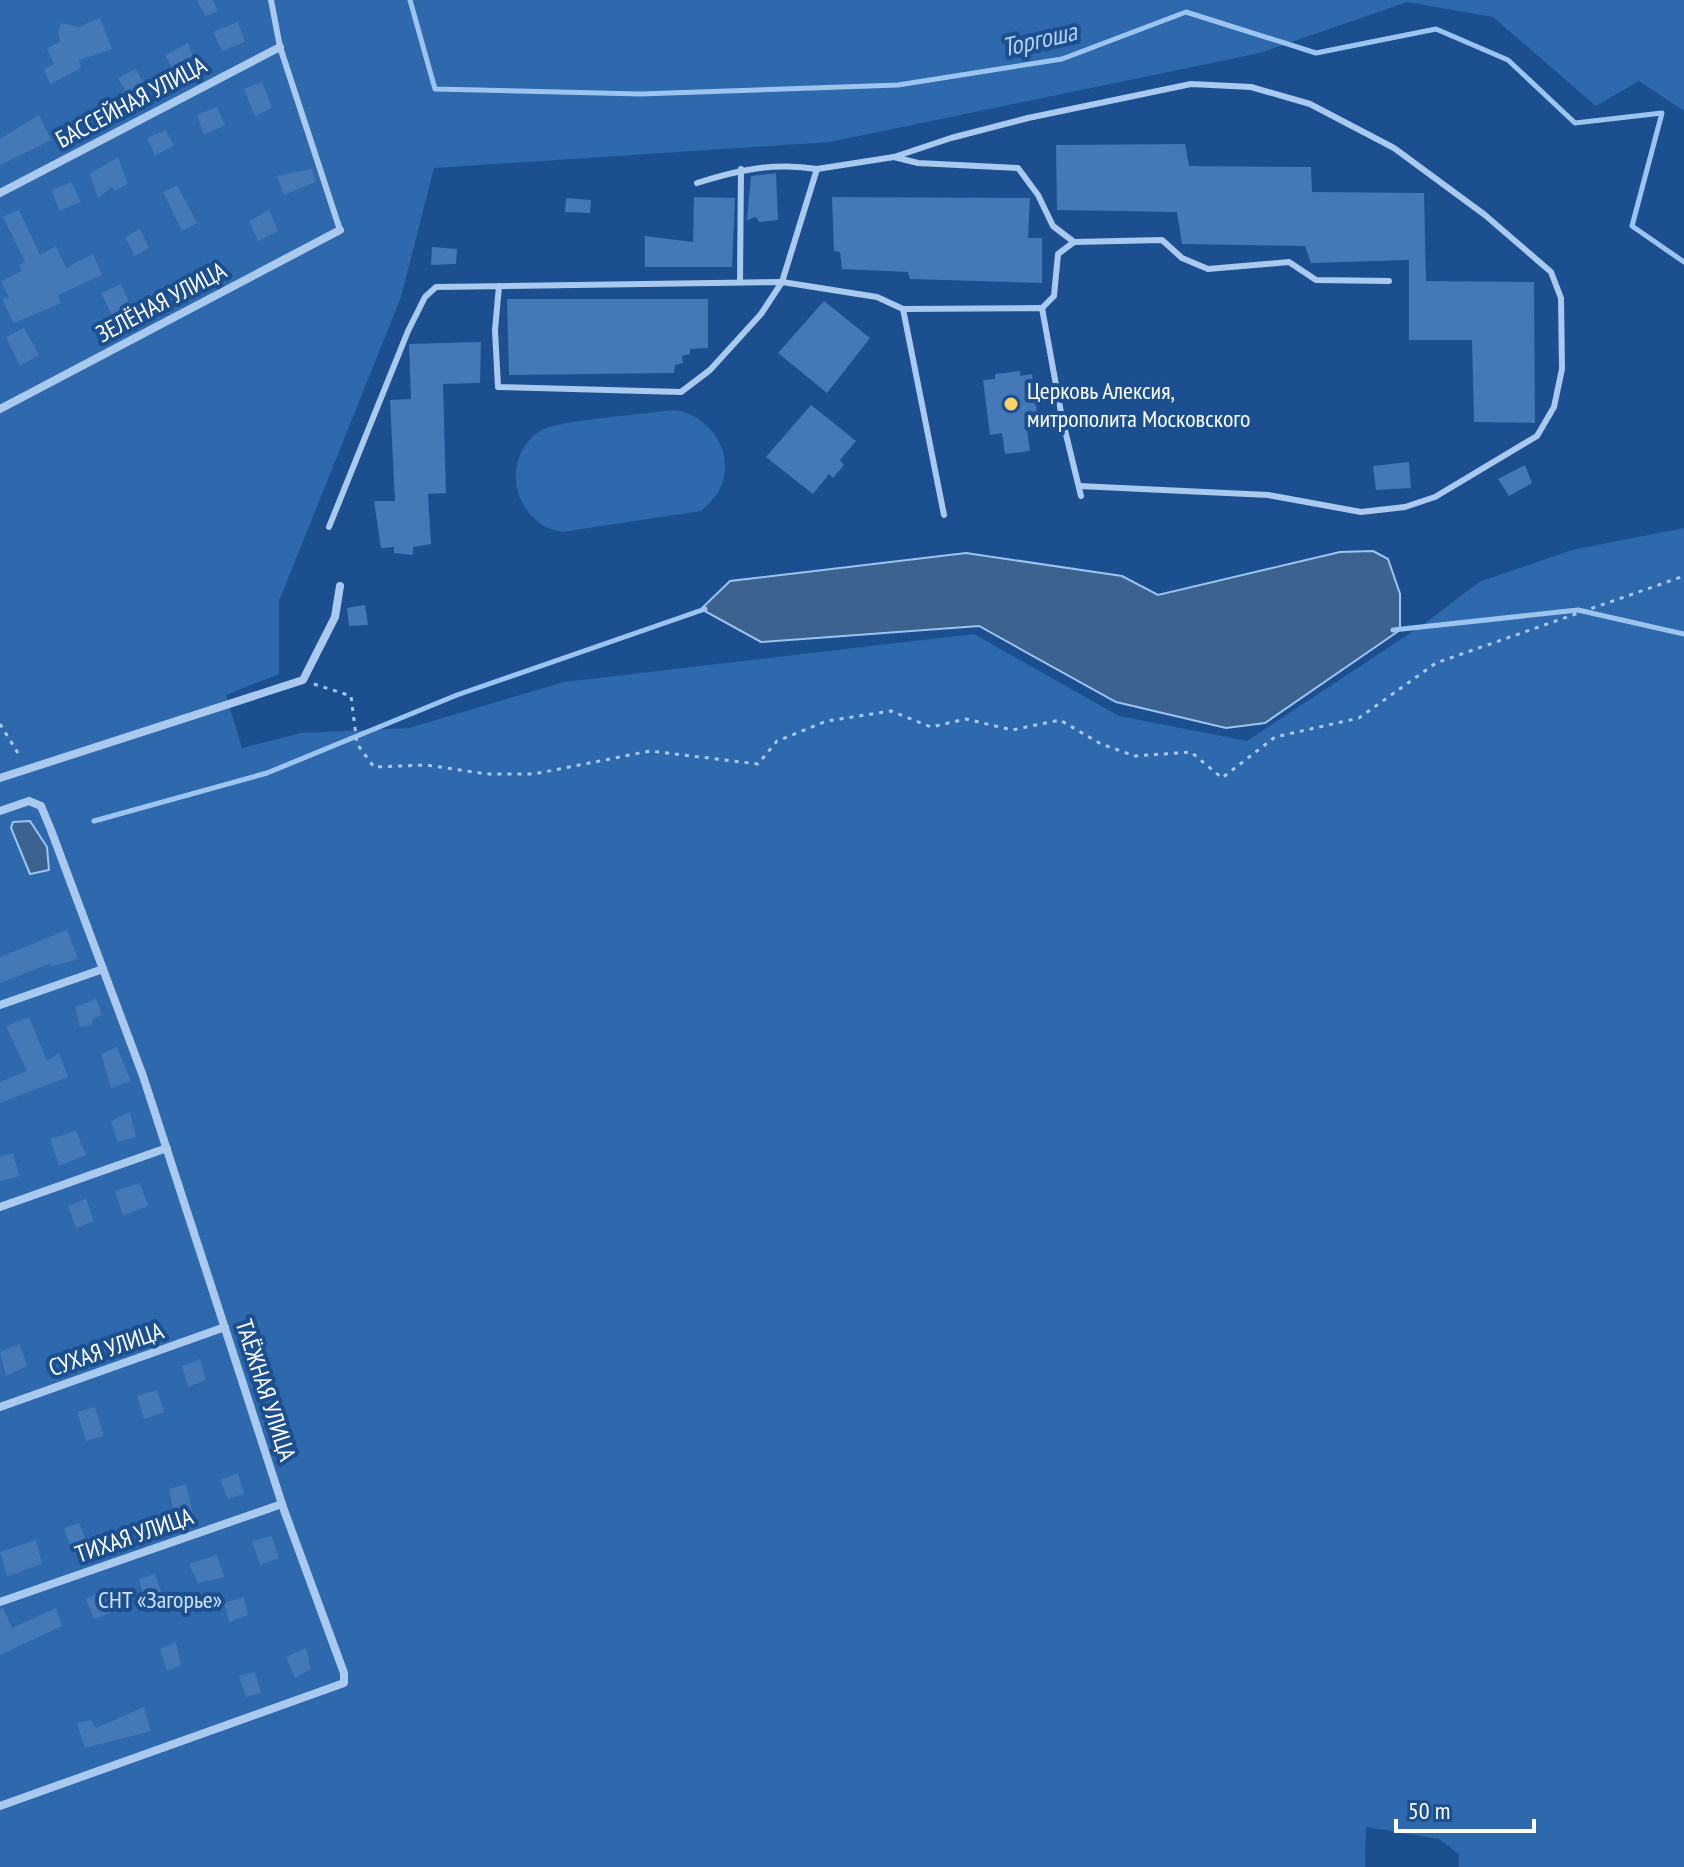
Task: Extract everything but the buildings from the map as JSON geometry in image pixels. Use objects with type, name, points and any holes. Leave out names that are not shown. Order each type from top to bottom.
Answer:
[{"type":"street","name":"БАССЕЙНАЯ УЛИЦА","points":[[0,193],[280,47]]},
{"type":"street","name":"ЗЕЛЁНАЯ УЛИЦА","points":[[0,409],[340,230]]},
{"type":"street","points":[[0,778],[303,680],[335,617],[340,586]]},
{"type":"street","name":"ТАЁЖНАЯ УЛИЦА","points":[[0,811],[29,801],[41,806],[167,1148],[282,1504],[344,1673],[344,1683],[0,1806]]},
{"type":"street","points":[[0,1005],[103,969]]},
{"type":"street","points":[[0,1207],[167,1148]]},
{"type":"street","name":"СУХАЯ УЛИЦА","points":[[0,1407],[225,1327]]},
{"type":"street","name":"ТИХАЯ УЛИЦА","points":[[0,1602],[282,1504]]},
{"type":"lane","points":[[271,0],[280,47],[340,230]]},
{"type":"lane","points":[[697,183],[741,169],[793,165],[817,169],[894,157],[951,138],[1191,84],[1251,87],[1310,104],[1394,148],[1485,215],[1551,272],[1561,298],[1562,369],[1554,407],[1537,436],[1435,497],[1405,507],[1361,512],[1268,495],[1079,486]]},
{"type":"lane","points":[[894,157],[918,163],[1018,168],[1038,195],[1053,226],[1074,242]]},
{"type":"lane","points":[[740,282],[741,169]]},
{"type":"lane","points":[[499,286],[495,330],[498,387],[681,392],[710,370],[761,314],[782,282],[817,169]]},
{"type":"lane","points":[[329,527],[425,297],[436,287],[782,282],[877,297],[903,309],[1042,308],[1054,296],[1058,254],[1074,242],[1162,240],[1182,258],[1208,269],[1289,262],[1316,280],[1389,281]]},
{"type":"lane","points":[[1042,308],[1062,418],[1081,496]]},
{"type":"lane","points":[[903,309],[944,515]]},
{"type":"path","points":[[303,680],[351,696],[357,744],[374,767],[426,765],[487,774],[534,774],[650,751],[758,764],[777,741],[814,726],[891,711],[931,727],[966,719],[1012,730],[1060,720],[1101,744],[1135,756],[1191,752],[1222,778],[1275,737],[1359,718],[1436,663],[1684,576]]},
{"type":"path","points":[[0,724],[27,769]]},
{"type":"green space","name":"СНТ «Загорье»","points":[[0,0],[1684,0],[1684,111],[1639,81],[1596,106],[1493,17],[1407,2],[1260,53],[830,142],[434,168],[401,297],[279,601],[279,674],[226,695],[242,748],[301,733],[409,728],[564,682],[974,634],[1119,716],[1247,741],[1424,624],[1479,582],[1572,550],[1684,528],[1684,1867],[1459,1867],[1459,1854],[1439,1839],[1366,1827],[1365,1867],[0,1867]]},
{"type":"green space","points":[[673,410],[697,418],[708,426],[722,448],[725,473],[721,486],[701,511],[562,532],[542,525],[527,510],[517,489],[516,469],[522,450],[535,435],[544,429],[569,423]]},
{"type":"shaded area","points":[[1373,551],[1388,559],[1400,594],[1400,630],[1265,723],[1226,728],[1116,702],[979,626],[761,642],[701,609],[730,581],[966,553],[1122,576],[1158,595],[1340,552]]},
{"type":"shaded area","points":[[30,821],[47,847],[49,870],[30,874],[11,828],[13,822]]},
{"type":"waterway","name":"Торгоша","points":[[410,0],[435,89],[640,94],[898,85],[1062,59],[1186,12],[1316,53],[1436,29],[1508,60],[1575,123],[1662,113],[1632,226],[1684,262]]},
{"type":"waterway","points":[[94,821],[267,773],[457,695],[705,609]]},
{"type":"waterway","points":[[1393,630],[1578,610],[1684,634]]},
{"type":"place","name":"Церковь Алексия, митрополита Московского","points":[[1011,404]]}]
